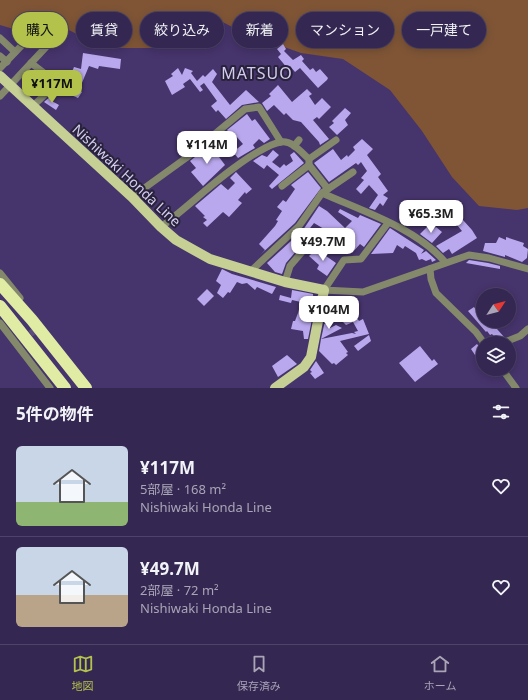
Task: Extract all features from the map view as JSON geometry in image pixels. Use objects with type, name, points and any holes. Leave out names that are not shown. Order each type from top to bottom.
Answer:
[{"type":"highway","points":[[0,284],[32,338],[57,388]]},
{"type":"highway","points":[[0,290],[65,388]]},
{"type":"highway","points":[[0,306],[17,328],[32,338],[86,388]]},
{"type":"highway","points":[[32,338],[76,388]]},
{"type":"main road","name":"Nishiwaki Honda Line","points":[[0,76],[132,197],[161,228],[176,240],[210,259],[252,270],[285,282],[324,290]]},
{"type":"main road","points":[[276,388],[304,367],[311,357],[324,290]]},
{"type":"street","points":[[0,38],[15,52]]},
{"type":"street","points":[[0,68],[19,48]]},
{"type":"street","points":[[0,96],[45,48]]},
{"type":"street","points":[[0,56],[7,62]]},
{"type":"street","points":[[31,63],[57,83],[33,106]]},
{"type":"street","points":[[132,197],[186,158],[245,109],[258,107],[281,142]]},
{"type":"street","points":[[294,146],[299,140]]},
{"type":"street","points":[[282,186],[336,140]]},
{"type":"street","points":[[161,228],[235,166],[263,149],[281,142],[294,146],[309,162],[325,191],[388,223],[399,227],[437,253],[445,262]]},
{"type":"street","points":[[252,270],[299,226],[325,191],[353,172]]},
{"type":"street","points":[[324,290],[344,260],[361,259],[388,223]]},
{"type":"street","points":[[285,282],[290,266],[302,252]]},
{"type":"street","points":[[324,290],[363,292],[430,269],[445,262],[469,255],[489,258],[528,269]]},
{"type":"street","points":[[430,269],[431,279],[436,293],[479,336]]},
{"type":"street","points":[[0,273],[91,388]]},
{"type":"street","points":[[0,323],[50,388]]},
{"type":"street","points":[[516,338],[528,329]]},
{"type":"street","points":[[507,376],[516,388]]},
{"type":"shaded area","points":[[0,0],[528,0],[528,208],[517,210],[479,206],[452,177],[422,131],[390,90],[343,59],[301,53],[287,48],[288,12],[232,12],[232,27],[224,23],[224,12],[140,12],[140,48],[132,48],[132,12],[76,12],[76,34],[68,30],[68,12],[12,12],[12,29],[0,25]]},
{"type":"building","points":[[285,48],[284,51],[293,60],[301,55],[304,59],[302,61],[310,70],[313,68],[316,72],[320,69],[328,78],[327,80],[318,88],[300,68],[295,72],[290,66],[288,69],[278,57],[281,54],[277,49]]},
{"type":"building","points":[[83,53],[121,59],[120,69],[99,66],[98,69],[89,66],[79,90],[82,92],[78,98],[69,94],[71,90],[64,87],[66,80],[62,77],[65,71],[71,74],[74,67],[81,69]]},
{"type":"building","points":[[178,68],[182,75],[185,68],[193,71],[191,73],[197,81],[203,75],[205,77],[213,69],[217,74],[212,82],[230,105],[246,90],[259,102],[242,105],[226,119],[218,110],[216,112],[211,106],[217,101],[204,83],[200,86],[203,90],[200,92],[190,79],[183,84],[185,87],[172,95],[165,81],[173,76],[171,74]]},
{"type":"building","points":[[30,72],[47,86],[39,94],[25,79]]},
{"type":"building","points":[[278,85],[292,102],[307,89],[312,94],[309,96],[315,105],[322,98],[331,107],[319,119],[317,117],[313,120],[329,139],[320,145],[301,122],[293,120],[286,113],[284,115],[274,105],[267,111],[262,103],[271,96],[269,94]]},
{"type":"building","points":[[52,95],[50,100],[59,105],[56,110],[44,102]]},
{"type":"building","points":[[345,108],[351,113],[345,120],[348,125],[337,135],[329,127],[334,123],[332,121]]},
{"type":"building","points":[[247,114],[252,121],[255,119],[270,139],[264,143],[259,139],[253,145],[255,148],[238,158],[233,152],[243,144],[236,136],[233,137],[227,130]]},
{"type":"building","points":[[362,139],[373,149],[367,155],[381,174],[378,177],[388,191],[383,195],[388,198],[383,206],[380,203],[375,210],[369,208],[378,195],[369,185],[361,194],[356,189],[364,180],[361,178],[367,171],[361,162],[358,165],[356,163],[329,182],[314,163],[333,149],[341,160],[347,155],[348,157],[355,150],[353,147]]},
{"type":"building","points":[[210,145],[225,165],[203,186],[191,172],[196,168],[190,161]]},
{"type":"building","points":[[273,150],[279,155],[272,162],[280,168],[284,164],[286,166],[293,161],[290,155],[294,152],[304,163],[272,189],[269,186],[279,175],[267,165],[264,169],[253,161],[262,155],[267,157]]},
{"type":"building","points":[[236,172],[252,189],[246,194],[245,192],[238,200],[242,203],[229,217],[223,212],[207,227],[203,223],[207,220],[203,217],[205,216],[195,206],[221,184],[228,190],[235,183],[230,178]]},
{"type":"building","points":[[308,172],[321,188],[295,223],[260,255],[265,250],[259,244],[275,226],[278,221],[276,220],[282,211],[277,207],[283,200],[286,202],[295,189],[291,185]]},
{"type":"building","points":[[319,206],[327,211],[345,228],[352,221],[338,212],[340,209],[358,218],[360,215],[381,224],[364,247],[360,244],[352,253],[335,237],[324,247],[319,245],[316,242],[324,229],[314,223],[300,241],[305,245],[298,249],[286,263],[282,274],[275,272],[267,263],[303,230]]},
{"type":"building","points":[[463,220],[477,238],[452,254],[449,249],[443,253],[436,246],[462,231],[457,225]]},
{"type":"building","points":[[428,226],[432,230],[436,227],[442,232],[432,243],[420,234]]},
{"type":"building","points":[[390,228],[424,250],[421,254],[426,251],[436,260],[432,262],[431,259],[426,261],[422,259],[419,260],[416,253],[405,246],[403,249],[397,245],[393,253],[371,254]]},
{"type":"building","points":[[499,237],[506,240],[506,237],[524,243],[523,246],[528,249],[527,258],[522,262],[505,255],[505,257],[483,251],[485,243],[496,243]]},
{"type":"building","points":[[316,249],[336,263],[327,276],[317,269],[319,265],[309,256]]},
{"type":"building","points":[[469,260],[500,266],[500,269],[466,263]]},
{"type":"building","points":[[222,269],[232,274],[276,287],[272,294],[257,287],[255,290],[247,283],[242,284],[237,282],[230,293],[228,292],[223,298],[217,293],[221,285],[216,281]]},
{"type":"building","points":[[207,289],[214,296],[204,306],[197,299]]},
{"type":"building","points":[[292,290],[313,294],[314,309],[308,339],[304,339],[303,331],[291,329],[301,302],[292,300],[291,303],[279,300],[280,295],[291,298]]},
{"type":"building","points":[[350,307],[359,321],[363,319],[369,334],[340,341],[348,352],[346,353],[348,355],[336,365],[334,363],[332,364],[319,351],[321,339],[352,333],[356,334],[354,332],[358,331],[353,322],[346,325],[342,321],[344,320],[340,313]]},
{"type":"building","points":[[474,307],[476,310],[476,320],[468,311]]},
{"type":"building","points":[[324,324],[330,324],[330,328],[336,325],[342,328],[321,339]]},
{"type":"building","points":[[483,328],[496,328],[503,336],[494,336],[492,334],[490,335],[487,331],[486,332]]},
{"type":"building","points":[[369,335],[371,341],[358,351],[354,346]]},
{"type":"building","points":[[476,345],[476,356],[471,349]]},
{"type":"building","points":[[420,346],[432,361],[434,359],[438,364],[415,382],[399,363]]},
{"type":"building","points":[[287,355],[297,364],[278,377],[272,366]]},
{"type":"building","points":[[316,361],[324,373],[315,379],[310,373],[312,372],[310,370]]},
{"type":"tunnel","points":[[22,340],[41,326]]},
{"type":"district","name":"MATSUO","points":[[257,73]]}]
